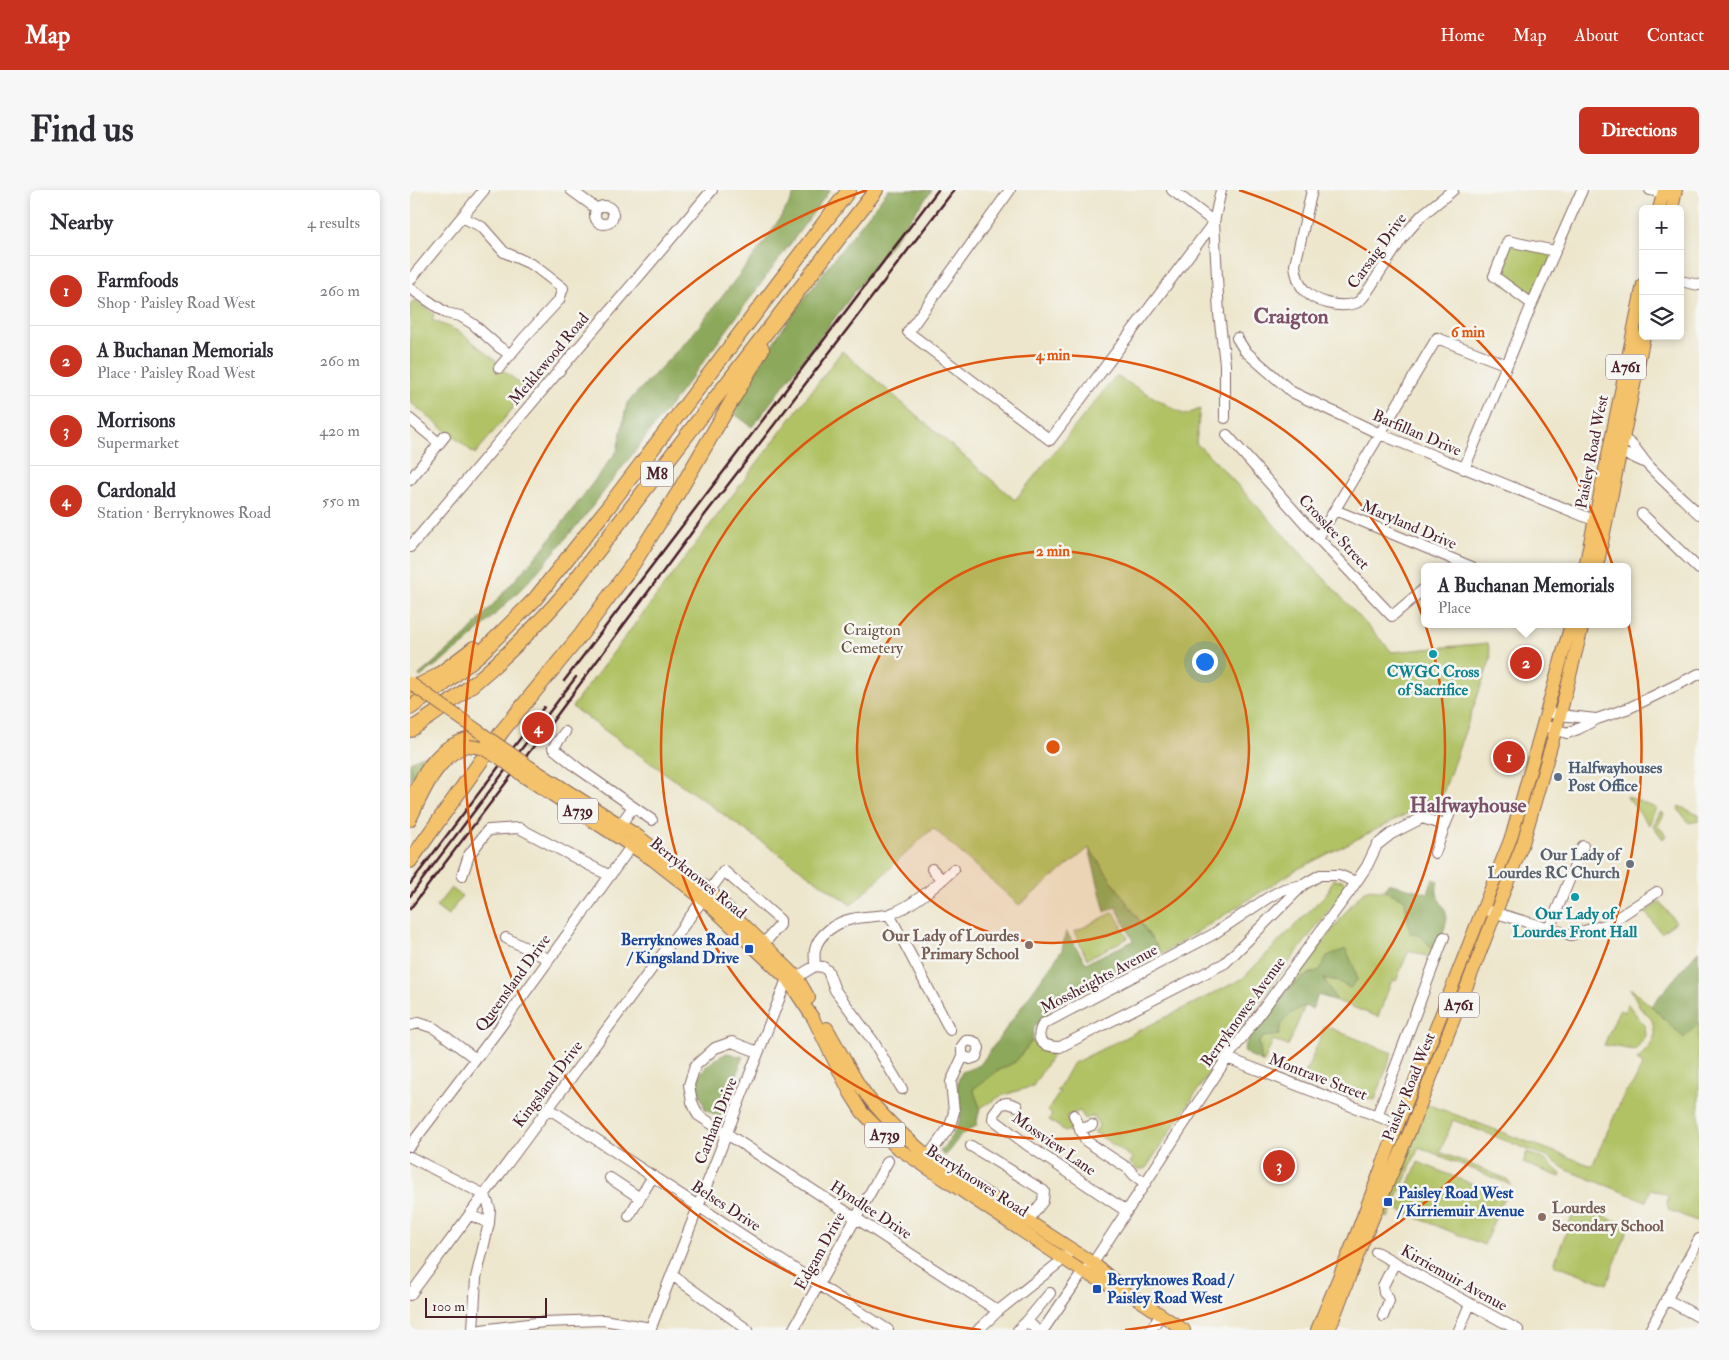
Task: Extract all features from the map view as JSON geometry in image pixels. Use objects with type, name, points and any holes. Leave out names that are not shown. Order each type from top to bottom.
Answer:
[{"type":"highway","name":"M8","points":[[410,708],[439,688],[481,653],[535,599],[610,506],[849,190]]},
{"type":"highway","name":"M8","points":[[410,730],[477,681],[524,639],[559,600],[876,190]]},
{"type":"highway","points":[[410,860],[503,730],[580,636],[633,564],[678,494],[736,392],[797,293]]},
{"type":"highway","points":[[410,690],[437,676],[535,599]]},
{"type":"main road","points":[[1661,205],[1669,192]]},
{"type":"main road","points":[[1669,192],[1671,205]]},
{"type":"main road","name":"Paisley Road West","points":[[1586,563],[1600,522],[1615,452],[1641,295]]},
{"type":"main road","name":"Paisley Road West","points":[[1618,437],[1643,340]]},
{"type":"main road","name":"Paisley Road West","points":[[1596,563],[1600,522]]},
{"type":"main road","name":"Paisley Road West","points":[[1317,1330],[1345,1274],[1411,1128],[1488,910],[1512,835],[1570,628]]},
{"type":"main road","name":"Paisley Road West","points":[[1329,1330],[1344,1290],[1345,1274],[1354,1244],[1398,1124],[1488,910],[1523,843],[1560,716],[1583,628]]},
{"type":"main road","name":"Berryknowes Road","points":[[410,683],[484,735],[527,771],[635,841],[707,895],[792,978],[862,1112],[896,1147],[925,1160],[1028,1222],[1068,1254],[1083,1272],[1136,1298],[1184,1330]]},
{"type":"main road","points":[[410,799],[450,745],[466,738],[484,735]]},
{"type":"main road","name":"Berryknowes Road","points":[[484,735],[501,759],[527,771]]},
{"type":"main road","points":[[410,820],[430,772],[451,755],[469,746],[482,748],[501,759]]},
{"type":"main road","name":"Berryknowes Road","points":[[925,1160],[1068,1254],[1093,1263],[1136,1298]]},
{"type":"main road","points":[[1322,1330],[1335,1299],[1344,1290]]},
{"type":"street","points":[[410,280],[484,190]]},
{"type":"street","points":[[571,190],[597,209]]},
{"type":"street","name":"Meiklewood Road","points":[[410,547],[712,190]]},
{"type":"street","points":[[1010,190],[908,332],[1050,440],[1214,222]]},
{"type":"street","points":[[1172,190],[1214,222]]},
{"type":"street","points":[[1221,190],[1214,222],[1221,332],[1225,364],[1226,418]]},
{"type":"street","name":"Carsaig Drive","points":[[1312,190],[1295,265],[1296,276],[1306,292],[1312,297],[1329,303],[1347,305],[1360,300],[1403,237],[1422,215],[1453,190]]},
{"type":"street","points":[[1464,469],[1532,304],[1582,190]]},
{"type":"street","points":[[1650,190],[1669,192]]},
{"type":"street","points":[[462,217],[482,228],[504,252],[533,265],[563,288],[559,300],[499,368]]},
{"type":"street","points":[[1532,304],[1494,276],[1508,241],[1555,251]]},
{"type":"street","points":[[1684,282],[1699,285]]},
{"type":"street","points":[[410,288],[446,313],[460,316],[473,324],[499,347],[511,354]]},
{"type":"street","name":"Barfillan Drive","points":[[1237,338],[1245,351],[1292,392],[1380,434],[1600,522]]},
{"type":"street","points":[[1318,538],[1437,338],[1507,365]]},
{"type":"street","points":[[410,419],[442,440],[410,480]]},
{"type":"street","name":"Crosslee Street","points":[[1227,436],[1318,538],[1392,616],[1421,591]]},
{"type":"street","points":[[1618,437],[1636,448],[1648,464],[1699,514]]},
{"type":"street","points":[[1615,452],[1639,459],[1648,464]]},
{"type":"street","name":"Maryland Drive","points":[[1335,510],[1451,563]]},
{"type":"street","points":[[1642,514],[1699,569]]},
{"type":"street","points":[[1543,726],[1567,733],[1597,719],[1629,708],[1699,674]]},
{"type":"street","points":[[1547,712],[1560,716],[1597,719]]},
{"type":"street","name":"Berryknowes Road","points":[[565,732],[553,748],[579,769],[652,820]]},
{"type":"street","points":[[617,829],[633,807]]},
{"type":"street","points":[[1435,853],[1452,808]]},
{"type":"street","name":"Berryknowes Avenue","points":[[1043,1330],[1083,1272],[1093,1263],[1227,1058],[1356,882],[1367,866],[1377,845],[1391,834],[1422,818],[1445,826]]},
{"type":"street","points":[[462,876],[469,855],[488,830],[519,828],[610,876]]},
{"type":"street","name":"Queensland Drive","points":[[410,1146],[635,841]]},
{"type":"street","points":[[1549,929],[1583,846]]},
{"type":"street","points":[[932,869],[942,880]]},
{"type":"street","points":[[814,966],[815,950],[820,940],[834,925],[851,919],[889,914],[914,901],[954,869]]},
{"type":"street","name":"Berryknowes Road","points":[[707,895],[724,871],[780,920],[780,925],[761,947]]},
{"type":"street","name":"Mossheights Avenue","points":[[1303,885],[1284,889],[1269,897],[1212,935],[1043,1024],[1040,1030],[1040,1040],[1050,1047],[1060,1047],[1225,963],[1303,885],[1320,875],[1339,875],[1356,882]]},
{"type":"street","points":[[1488,910],[1571,935],[1608,924],[1657,892]]},
{"type":"street","name":"Kingsland Drive","points":[[410,1295],[707,895]]},
{"type":"street","points":[[889,914],[950,1030]]},
{"type":"street","name":"Paisley Road West","points":[[1377,1116],[1444,937]]},
{"type":"street","points":[[506,938],[548,959]]},
{"type":"street","points":[[792,978],[814,966],[823,967],[828,971],[835,990],[873,1041],[902,1089]]},
{"type":"street","name":"Carham Drive","points":[[650,1329],[758,1052],[792,978]]},
{"type":"street","points":[[410,1025],[418,1023],[434,1028],[476,1059]]},
{"type":"street","name":"Hyndlee Drive","points":[[758,1052],[732,1042],[716,1048],[695,1066],[689,1085],[692,1102],[698,1114],[998,1311]]},
{"type":"street","points":[[925,1160],[950,1126],[954,1112],[951,1082],[963,1056]]},
{"type":"street","name":"Montrave Street","points":[[1227,1058],[1398,1124]]},
{"type":"street","name":"Mossview Lane","points":[[1017,1106],[1000,1104],[994,1113],[993,1119],[1026,1144],[1126,1211]]},
{"type":"street","name":"Belses Drive","points":[[548,1108],[888,1330]]},
{"type":"street","points":[[1074,1115],[1086,1141],[1129,1169],[1145,1183]]},
{"type":"street","points":[[1080,1130],[1092,1124]]},
{"type":"street","points":[[971,1146],[1044,1191],[1042,1201],[1028,1222]]},
{"type":"street","points":[[410,1157],[485,1195],[490,1209],[489,1223],[476,1278],[473,1330]]},
{"type":"street","name":"Edgam Drive","points":[[793,1330],[888,1161]]},
{"type":"street","points":[[629,1216],[653,1176]]},
{"type":"street","points":[[610,1178],[640,1198]]},
{"type":"street","points":[[470,1215],[489,1223]]},
{"type":"street","points":[[1650,1330],[1699,1239]]},
{"type":"street","name":"Kirriemuir Avenue","points":[[1376,1252],[1518,1330]]},
{"type":"street","points":[[978,1330],[998,1311],[1068,1254]]},
{"type":"street","points":[[1384,1316],[1389,1301],[1384,1293],[1383,1286],[1395,1262]]},
{"type":"street","points":[[672,1275],[747,1330]]},
{"type":"street","points":[[1018,1330],[1050,1293]]},
{"type":"street","points":[[1666,1299],[1699,1317]]},
{"type":"street","points":[[1459,1330],[1470,1304]]},
{"type":"street","points":[[1151,1330],[1162,1314]]},
{"type":"street","points":[[480,1330],[544,1322],[603,1320],[650,1329]]},
{"type":"street","points":[[1027,1321],[1037,1330]]},
{"type":"green space","points":[[795,190],[830,190],[698,369],[585,516],[531,579],[467,642],[420,677],[419,675],[467,634],[544,547],[617,451],[627,403],[692,335],[764,243],[792,199]]},
{"type":"green space","points":[[888,190],[932,190],[752,427],[731,411],[778,335],[823,273]]},
{"type":"green space","points":[[1508,241],[1555,251],[1532,304],[1494,276]]},
{"type":"green space","points":[[414,300],[434,314],[432,320],[460,332],[499,363],[497,365],[528,390],[475,454],[410,402],[410,305]]},
{"type":"green space","name":"Craigton Cemetery","points":[[842,351],[1015,500],[1116,376],[1185,415],[1200,409],[1196,443],[1219,465],[1392,652],[1488,643],[1491,658],[1442,796],[1296,870],[1162,954],[1089,848],[1019,905],[933,828],[851,905],[572,707]]},
{"type":"green space","points":[[427,754],[410,780],[410,762]]},
{"type":"green space","points":[[1626,796],[1656,808],[1649,825]]},
{"type":"green space","points":[[1679,806],[1699,815],[1699,821],[1689,823],[1678,809]]},
{"type":"green space","points":[[1660,812],[1664,814],[1658,826],[1666,835],[1663,839],[1653,826]]},
{"type":"green space","points":[[1089,848],[1159,949],[1049,1007],[1051,1014],[1034,1028],[1032,1041],[1015,1062],[999,1070],[973,1089],[980,1108],[976,1126],[961,1135],[945,1156],[940,1152],[959,1123],[961,1112],[958,1085],[962,1072],[980,1065],[1062,950],[1066,931],[1086,963],[1133,941],[1116,907],[1105,912]]},
{"type":"green space","points":[[1333,879],[1342,880],[1346,883],[1347,890],[1330,909],[1237,1031],[1146,1168],[1138,1170],[1130,1163],[1133,1158],[1094,1132],[1099,1126],[1094,1116],[1085,1119],[1080,1111],[1066,1116],[1072,1131],[1065,1131],[1049,1120],[1052,1114],[1047,1111],[1060,1092],[1057,1091],[1072,1064],[1242,979],[1328,892]]},
{"type":"green space","points":[[1433,879],[1438,881],[1437,894],[1446,915],[1444,929],[1436,952],[1421,936],[1410,933],[1405,900],[1385,890],[1388,883],[1428,893]]},
{"type":"green space","points":[[451,888],[462,896],[448,916],[436,907]]},
{"type":"green space","points":[[1369,889],[1389,891],[1405,900],[1410,933],[1421,936],[1436,952],[1434,959],[1409,950],[1396,981],[1392,980],[1378,1017],[1337,1001],[1323,979],[1336,980],[1350,988],[1357,980],[1355,970],[1310,973],[1287,990],[1351,905],[1362,893]]},
{"type":"green space","points":[[1660,902],[1676,922],[1661,933],[1645,912]]},
{"type":"green space","points":[[1114,912],[1128,938],[1087,959],[1074,932]]},
{"type":"green space","points":[[1346,949],[1357,980],[1350,988],[1336,980],[1324,979],[1337,1001],[1318,995],[1312,1009],[1304,1006],[1284,1020],[1279,1035],[1263,1037],[1259,1042],[1262,1062],[1248,1055],[1244,1050],[1245,1045],[1259,1023],[1277,1001],[1297,982],[1320,970],[1327,956]]},
{"type":"green space","points":[[1698,951],[1699,1023],[1684,1038],[1651,1006]]},
{"type":"green space","points":[[1630,988],[1684,1037],[1699,1023],[1699,1222],[1669,1210],[1667,1204],[1668,1195],[1651,1189],[1646,1201],[1567,1170],[1547,1157],[1453,1120],[1440,1152],[1507,1179],[1511,1185],[1419,1147],[1388,1218],[1383,1216],[1427,1104],[1592,1166],[1625,1092],[1633,1084],[1643,1064],[1637,1060],[1650,1046],[1655,1035],[1652,1020],[1640,1007]]},
{"type":"green space","points":[[1627,1003],[1645,1026],[1646,1036],[1635,1050],[1604,1045],[1619,1010],[1625,1012]]},
{"type":"green space","points":[[1305,1006],[1288,1046],[1273,1040],[1264,1062],[1262,1062],[1259,1042],[1263,1037],[1279,1035],[1284,1020]]},
{"type":"green space","points":[[1325,1026],[1392,1053],[1375,1100],[1354,1097],[1304,1077]]},
{"type":"green space","points":[[1032,1041],[1053,1054],[1033,1086],[1001,1096],[980,1108],[973,1089],[999,1070],[1015,1062]]},
{"type":"green space","points":[[727,1053],[743,1057],[720,1118],[705,1109],[698,1079],[708,1065]]},
{"type":"green space","points":[[1527,1152],[1545,1160],[1561,1174],[1560,1177],[1523,1163]]},
{"type":"green space","points":[[1418,1162],[1504,1197],[1484,1245],[1398,1210]]},
{"type":"green space","points":[[1576,1206],[1629,1226],[1607,1284],[1554,1264]]},
{"type":"railway","points":[[564,681],[938,190]]},
{"type":"railway","points":[[410,909],[549,726],[704,516],[954,190]]},
{"type":"railway","points":[[410,896],[576,677]]},
{"type":"railway","points":[[410,884],[544,707]]},
{"type":"place","name":"CWGC Cross of Sacrifice","points":[[1433,654]]},
{"type":"place","name":"A Buchanan Memorials","points":[[1526,663]]},
{"type":"place","name":"Cardonald","points":[[538,728]]},
{"type":"place","name":"Farmfoods","points":[[1509,757]]},
{"type":"place","name":"Halfwayhouses Post Office","points":[[1558,777]]},
{"type":"place","name":"Our Lady of Lourdes RC Church","points":[[1630,864]]},
{"type":"place","name":"Our Lady of Lourdes Front Hall","points":[[1575,897]]},
{"type":"place","name":"Our Lady of Lourdes Primary School","points":[[1029,945]]},
{"type":"place","name":"Berryknowes Road / Kingsland Drive","points":[[749,949]]},
{"type":"place","name":"Morrisons","points":[[1279,1166]]},
{"type":"place","name":"Paisley Road West / Kirriemuir Avenue","points":[[1388,1202]]},
{"type":"place","name":"Lourdes Secondary School","points":[[1542,1217]]},
{"type":"place","name":"Berryknowes Road / Paisley Road West","points":[[1097,1289]]},
{"type":"district","name":"Craigton","points":[[1291,316]]},
{"type":"district","name":"Halfwayhouse","points":[[1468,805]]}]
